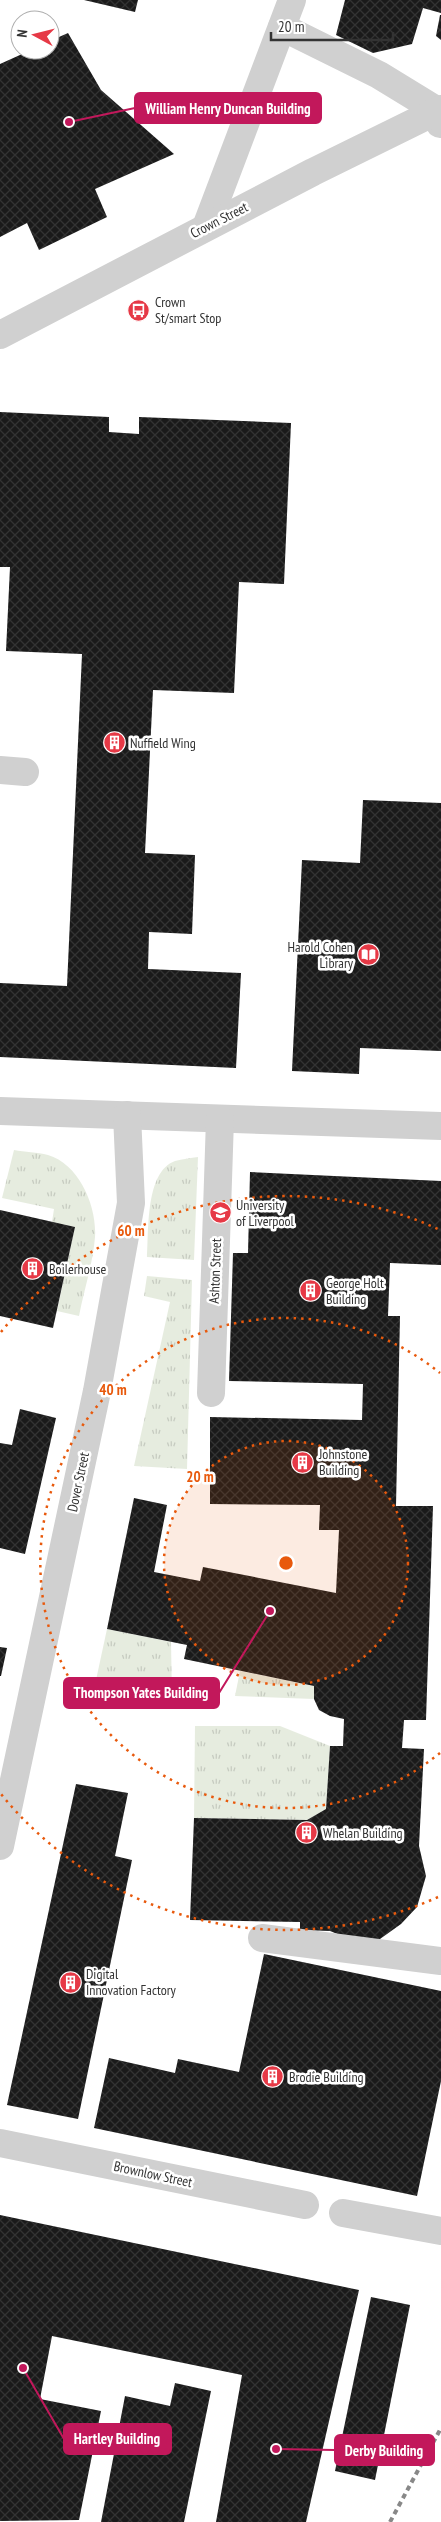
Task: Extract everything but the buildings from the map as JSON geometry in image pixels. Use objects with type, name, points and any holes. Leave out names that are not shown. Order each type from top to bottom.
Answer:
[{"type":"street","points":[[206,227],[292,0]]},
{"type":"street","points":[[282,27],[379,75],[440,117]]},
{"type":"street","name":"Crown Street","points":[[0,335],[206,227],[440,117]]},
{"type":"street","points":[[0,1111],[441,1126]]},
{"type":"street","name":"Dover Street","points":[[0,1846],[97,1391],[131,1202],[127,1116]]},
{"type":"street","name":"Ashton Street","points":[[211,1393],[220,1119]]},
{"type":"street","points":[[262,1938],[441,1960]]},
{"type":"street","name":"Brownlow Street","points":[[0,2143],[305,2206]]},
{"type":"street","points":[[343,2213],[441,2231]]},
{"type":"green space","points":[[14,1150],[44,1154],[59,1160],[69,1167],[77,1177],[89,1200],[93,1212],[95,1237],[79,1316],[57,1311],[75,1227],[52,1222],[54,1209],[2,1198]]},
{"type":"green space","points":[[198,1157],[194,1260],[147,1257],[150,1203],[158,1177],[165,1167],[175,1161]]},
{"type":"green space","points":[[147,1276],[192,1280],[187,1469],[134,1466],[170,1302],[144,1296]]},
{"type":"green space","points":[[107,1629],[171,1642],[172,1698],[93,1694]]},
{"type":"green space","points":[[240,1671],[314,1686],[314,1699],[235,1696]]},
{"type":"green space","points":[[195,1726],[280,1726],[330,1746],[326,1809],[307,1820],[194,1818]]},
{"type":"railway","points":[[390,2522],[441,2428]]},
{"type":"place","name":"William Henry Duncan Building","points":[[69,122]]},
{"type":"place","name":"Crown St/smart Stop","points":[[139,310]]},
{"type":"place","name":"Nuffield Wing","points":[[114,743]]},
{"type":"place","name":"Harold Cohen Library","points":[[369,955]]},
{"type":"place","name":"University of Liverpool","points":[[220,1213]]},
{"type":"place","name":"Boilerhouse","points":[[33,1269]]},
{"type":"place","name":"George Holt Building","points":[[310,1291]]},
{"type":"place","name":"Johnstone Building","points":[[303,1462]]},
{"type":"place","name":"Thompson Yates Building","points":[[270,1611]]},
{"type":"place","name":"Whelan Building","points":[[307,1833]]},
{"type":"place","name":"Digital Innovation Factory","points":[[70,1982]]},
{"type":"place","name":"Brodie Building","points":[[273,2077]]},
{"type":"place","name":"Hartley Building","points":[[23,2368]]},
{"type":"place","name":"Derby Building","points":[[276,2449]]}]
